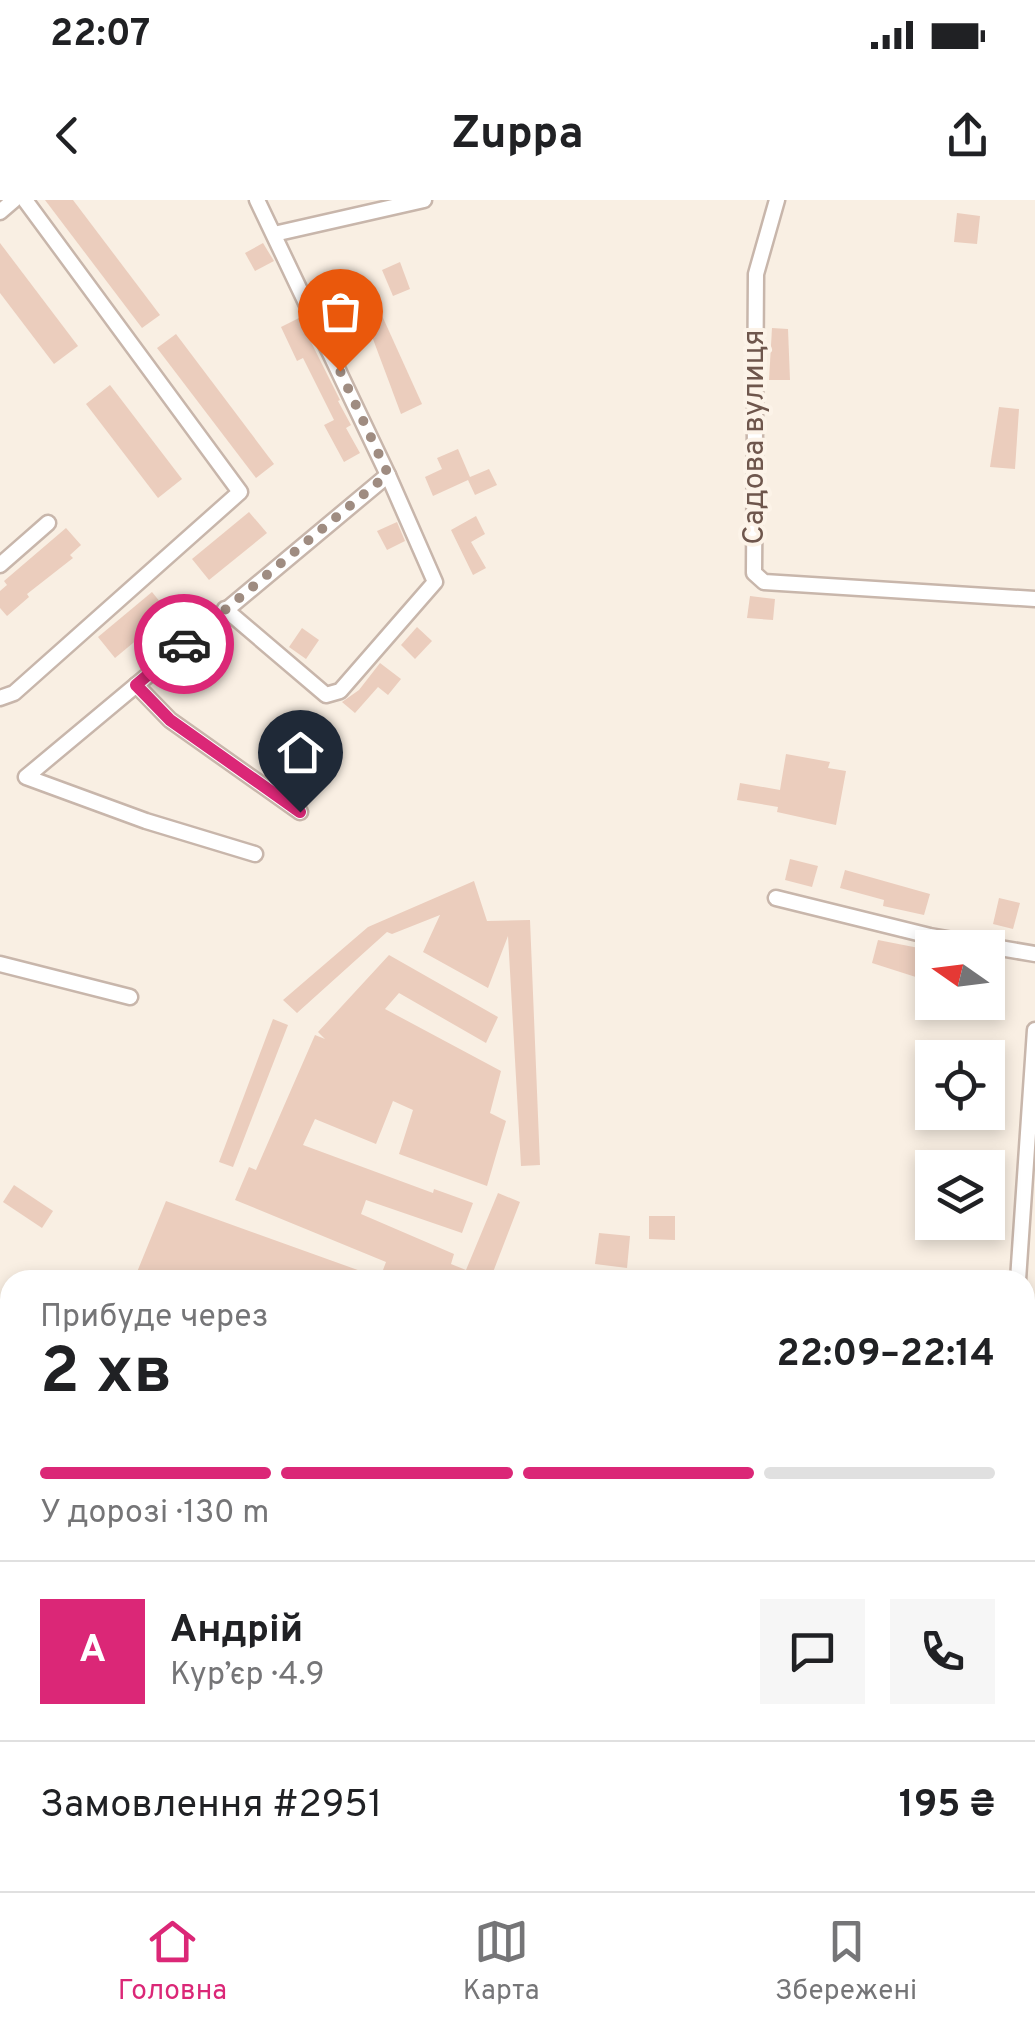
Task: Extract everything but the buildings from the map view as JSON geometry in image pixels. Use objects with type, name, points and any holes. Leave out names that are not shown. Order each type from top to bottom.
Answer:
[{"type":"street","points":[[0,212],[14,200]]},
{"type":"street","points":[[0,698],[14,692],[240,492],[25,200]]},
{"type":"street","points":[[226,609],[326,694],[340,691],[435,582],[258,200]]},
{"type":"street","points":[[274,234],[424,200]]},
{"type":"street","name":"Садова вулиця","points":[[777,200],[756,274],[754,572],[764,582],[1035,600]]},
{"type":"street","points":[[254,854],[146,821],[26,777],[388,474]]},
{"type":"street","points":[[0,565],[48,524]]},
{"type":"street","points":[[136,685],[170,720],[300,812]]},
{"type":"street","points":[[776,898],[930,936],[1035,954]]},
{"type":"street","points":[[0,964],[130,997]]},
{"type":"street","points":[[1019,1270],[1035,1030]]},
{"type":"way so far","points":[[184,644],[388,474],[340,371]]},
{"type":"route","points":[[184,644],[136,685],[170,720],[300,812]]}]
